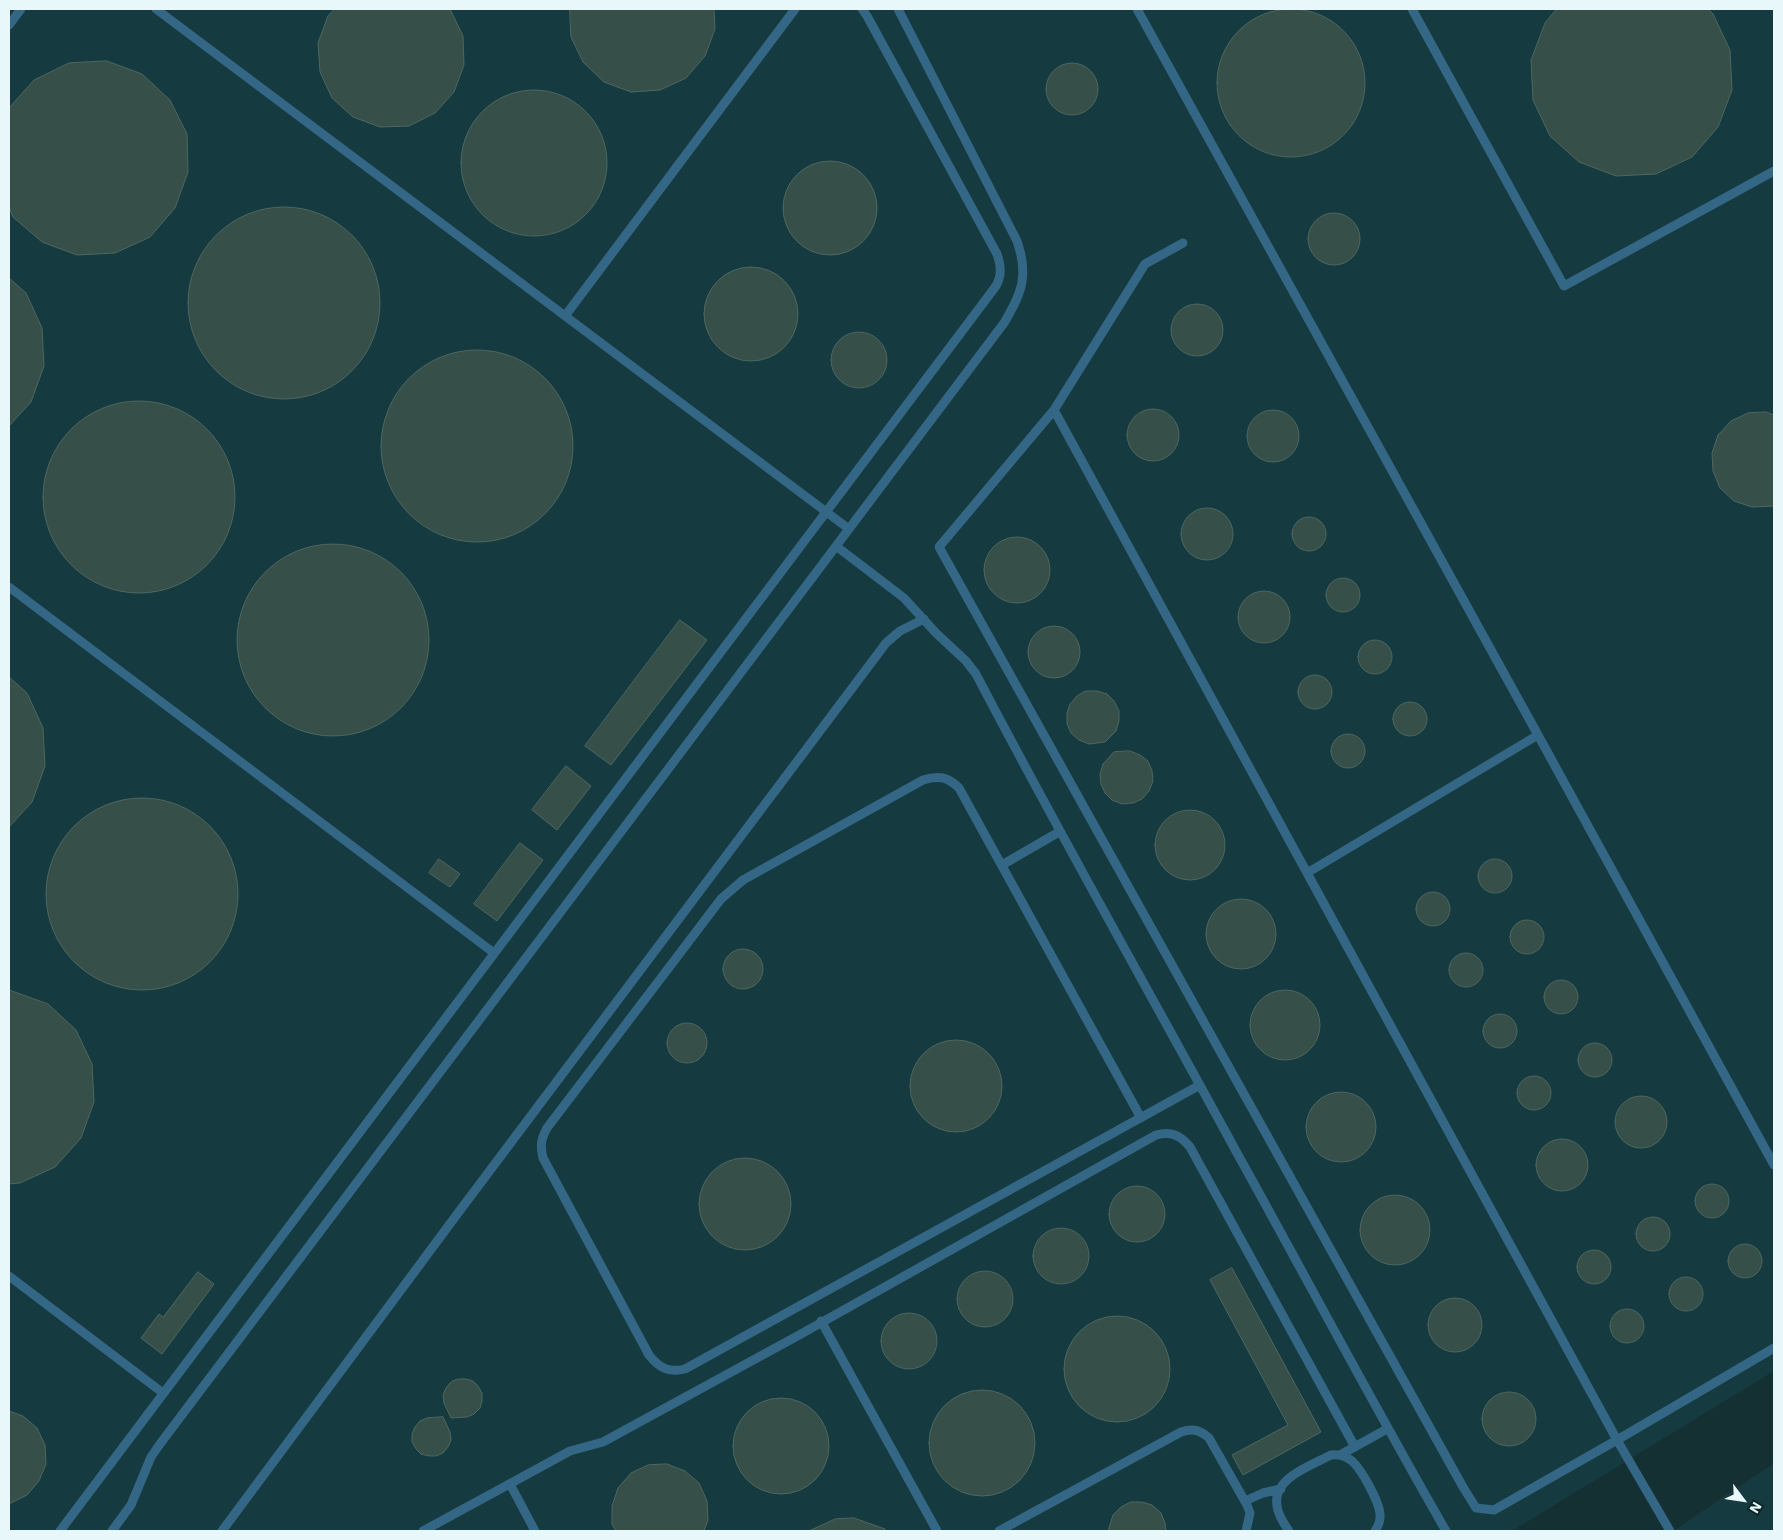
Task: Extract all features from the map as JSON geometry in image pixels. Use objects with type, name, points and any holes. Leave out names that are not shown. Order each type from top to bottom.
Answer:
[{"type":"lane","points":[[9,25],[21,9]]},
{"type":"lane","points":[[156,9],[849,529]]},
{"type":"lane","points":[[565,316],[795,9]]},
{"type":"lane","points":[[60,1531],[1000,279],[1001,272],[997,254],[862,9]]},
{"type":"lane","points":[[112,1531],[131,1505],[151,1457],[160,1444],[1004,323],[1016,304],[1022,288],[1024,273],[1022,255],[1017,241],[898,9]]},
{"type":"lane","points":[[1137,9],[1774,1165]]},
{"type":"lane","points":[[1412,9],[1564,286],[1774,171]]},
{"type":"lane","points":[[1183,243],[1145,264],[1054,410],[939,547],[1453,1470],[1476,1508],[1494,1510],[1774,1348]]},
{"type":"lane","points":[[1054,410],[1617,1440],[1670,1531]]},
{"type":"lane","points":[[836,546],[904,598],[936,633],[966,661],[976,674],[1060,832],[1387,1429],[1446,1531]]},
{"type":"lane","points":[[9,587],[494,953]]},
{"type":"lane","points":[[222,1531],[461,1209],[886,644],[900,631],[924,619]]},
{"type":"lane","points":[[1307,873],[1538,735]]},
{"type":"lane","points":[[1141,1118],[959,788],[952,781],[944,777],[935,776],[923,780],[743,880],[721,898],[548,1128],[542,1137],[540,1146],[543,1158],[649,1355],[665,1369],[675,1371],[685,1369],[1141,1118],[1200,1085]]},
{"type":"lane","points":[[1002,865],[1060,832]]},
{"type":"lane","points":[[423,1531],[570,1451],[603,1442],[1156,1135],[1172,1132],[1185,1140],[1190,1147],[1355,1447]]},
{"type":"lane","points":[[9,1276],[163,1392]]},
{"type":"lane","points":[[821,1321],[937,1531]]},
{"type":"lane","points":[[999,1531],[1181,1432],[1192,1429],[1203,1432],[1209,1438],[1245,1501],[1250,1513],[1246,1531]]},
{"type":"lane","points":[[1289,1531],[1277,1508],[1276,1499],[1285,1482],[1292,1476],[1331,1455],[1340,1455],[1387,1429]]},
{"type":"lane","points":[[1340,1455],[1353,1462],[1375,1500],[1380,1515],[1375,1531]]},
{"type":"lane","points":[[510,1484],[535,1531]]},
{"type":"lane","points":[[1245,1501],[1281,1488]]},
{"type":"shaded area","points":[[9,9],[1774,9],[1774,1371],[1512,1531],[9,1531]]},
{"type":"shaded area","points":[[1774,1463],[1774,1531],[1673,1531]]},
{"type":"building","points":[[335,9],[450,9],[463,36],[464,65],[454,92],[435,113],[409,126],[380,127],[353,117],[332,98],[320,72],[318,43],[328,16]]},
{"type":"building","points":[[570,9],[714,9],[715,29],[705,56],[686,78],[660,90],[631,92],[604,82],[583,62],[571,37]]},
{"type":"building","points":[[1291,9],[1319,15],[1343,31],[1359,55],[1365,83],[1359,111],[1343,135],[1319,151],[1291,157],[1263,151],[1239,135],[1223,111],[1217,83],[1223,55],[1239,31],[1263,15]]},
{"type":"building","points":[[1557,9],[1708,9],[1713,14],[1730,50],[1732,90],[1718,127],[1692,157],[1656,174],[1616,176],[1579,162],[1550,136],[1533,100],[1531,60],[1545,23]]},
{"type":"building","points":[[107,61],[142,74],[170,100],[187,134],[188,172],[175,208],[150,237],[115,253],[77,255],[42,242],[13,217],[9,207],[9,108],[34,80],[69,63]]},
{"type":"building","points":[[1067,63],[1077,63],[1091,70],[1098,84],[1098,94],[1091,108],[1077,115],[1067,115],[1057,111],[1050,104],[1046,94],[1046,84],[1050,74],[1057,67]]},
{"type":"building","points":[[534,90],[562,96],[585,112],[601,135],[607,163],[601,191],[585,214],[562,230],[534,236],[506,230],[483,214],[467,191],[461,163],[467,135],[483,112],[506,96]]},
{"type":"building","points":[[830,161],[848,164],[864,174],[874,190],[877,208],[874,226],[864,242],[848,252],[830,255],[812,252],[796,242],[786,226],[783,208],[786,190],[796,174],[812,164]]},
{"type":"building","points":[[293,207],[321,214],[338,223],[352,235],[364,249],[373,266],[379,284],[379,322],[373,340],[364,357],[352,371],[338,383],[321,392],[303,398],[275,399],[247,392],[230,383],[204,357],[195,340],[189,322],[188,294],[195,266],[204,249],[230,223],[247,214],[265,208]]},
{"type":"building","points":[[1334,213],[1344,215],[1352,221],[1358,229],[1360,239],[1358,249],[1352,257],[1344,263],[1334,265],[1324,263],[1316,257],[1310,249],[1308,239],[1310,229],[1316,221],[1324,215]]},
{"type":"building","points":[[751,267],[769,270],[784,281],[795,296],[798,314],[795,332],[784,347],[769,358],[751,361],[733,358],[718,347],[707,332],[704,314],[707,296],[718,281],[733,270]]},
{"type":"building","points":[[9,278],[26,293],[42,328],[44,366],[31,402],[9,426]]},
{"type":"building","points":[[1192,304],[1202,304],[1216,311],[1223,325],[1223,335],[1216,349],[1202,356],[1192,356],[1182,352],[1175,345],[1171,335],[1171,325],[1175,315],[1182,308]]},
{"type":"building","points":[[859,332],[870,334],[879,340],[885,349],[887,360],[885,371],[879,380],[870,386],[859,388],[848,386],[839,380],[833,371],[831,360],[833,349],[839,340],[848,334]]},
{"type":"building","points":[[486,350],[496,351],[522,361],[538,371],[552,385],[566,409],[572,427],[572,465],[566,483],[552,507],[538,521],[514,535],[496,541],[468,542],[458,541],[432,531],[416,521],[402,507],[388,483],[382,465],[381,437],[382,427],[392,401],[402,385],[416,371],[440,357],[458,351]]},
{"type":"building","points":[[148,401],[158,402],[184,412],[200,422],[214,436],[228,460],[234,478],[234,516],[228,534],[214,558],[200,572],[176,586],[158,592],[130,593],[120,592],[94,582],[78,572],[64,558],[50,534],[44,516],[43,488],[44,478],[54,452],[64,436],[78,422],[102,408],[120,402]]},
{"type":"building","points":[[1148,409],[1158,409],[1172,416],[1179,430],[1179,440],[1172,454],[1158,461],[1148,461],[1138,457],[1131,450],[1127,440],[1127,430],[1131,420],[1138,413]]},
{"type":"building","points":[[1268,410],[1278,410],[1292,417],[1299,431],[1299,441],[1292,455],[1278,462],[1268,462],[1258,458],[1251,451],[1247,441],[1247,431],[1251,421],[1258,414]]},
{"type":"building","points":[[1766,412],[1774,415],[1774,506],[1752,507],[1734,501],[1720,488],[1713,471],[1712,453],[1718,435],[1731,421],[1748,413]]},
{"type":"building","points":[[1202,508],[1212,508],[1226,515],[1233,529],[1233,539],[1226,553],[1212,560],[1202,560],[1192,556],[1185,549],[1181,539],[1181,529],[1185,519],[1192,512]]},
{"type":"building","points":[[1309,517],[1321,522],[1326,534],[1321,546],[1309,551],[1297,546],[1292,534],[1297,522]]},
{"type":"building","points":[[1017,537],[1030,540],[1040,547],[1047,557],[1050,570],[1047,583],[1040,593],[1030,600],[1017,603],[1004,600],[994,593],[987,583],[984,570],[987,557],[994,547],[1004,540]]},
{"type":"building","points":[[342,544],[370,551],[387,560],[401,572],[413,586],[422,603],[428,621],[428,659],[422,677],[413,694],[401,708],[387,720],[370,729],[352,735],[324,736],[296,729],[279,720],[253,694],[244,677],[238,659],[237,631],[244,603],[253,586],[279,560],[296,551],[314,545]]},
{"type":"building","points":[[1343,578],[1355,583],[1360,595],[1355,607],[1343,612],[1331,607],[1326,595],[1331,583]]},
{"type":"building","points":[[1259,591],[1269,591],[1283,598],[1290,612],[1290,622],[1283,636],[1269,643],[1259,643],[1249,639],[1242,632],[1238,622],[1238,612],[1242,602],[1249,595]]},
{"type":"building","points":[[680,620],[707,640],[611,765],[585,746]]},
{"type":"building","points":[[1049,626],[1059,626],[1073,633],[1080,647],[1080,657],[1073,671],[1059,678],[1049,678],[1039,674],[1032,667],[1028,657],[1028,647],[1032,637],[1039,630]]},
{"type":"building","points":[[1375,640],[1387,645],[1392,657],[1387,669],[1375,674],[1363,669],[1358,657],[1363,645]]},
{"type":"building","points":[[1315,675],[1327,680],[1332,692],[1327,704],[1315,709],[1303,704],[1298,692],[1303,680]]},
{"type":"building","points":[[9,677],[27,693],[43,728],[45,766],[32,802],[9,827]]},
{"type":"building","points":[[1086,691],[1097,691],[1107,694],[1114,701],[1119,711],[1116,731],[1105,742],[1089,744],[1079,740],[1071,733],[1067,724],[1067,713],[1070,704],[1077,696]]},
{"type":"building","points":[[1410,702],[1422,707],[1427,719],[1422,731],[1410,736],[1398,731],[1393,719],[1398,707]]},
{"type":"building","points":[[1348,734],[1360,739],[1365,751],[1360,763],[1348,768],[1336,763],[1331,751],[1336,739]]},
{"type":"building","points":[[1130,751],[1148,761],[1153,781],[1149,791],[1142,799],[1133,803],[1122,804],[1112,800],[1105,793],[1101,784],[1100,774],[1103,764],[1114,752]]},
{"type":"building","points":[[566,766],[591,786],[557,830],[532,810]]},
{"type":"building","points":[[133,798],[151,798],[179,805],[196,814],[210,826],[222,840],[231,857],[238,885],[238,903],[231,931],[222,948],[210,962],[196,974],[179,983],[151,990],[133,990],[105,983],[88,974],[62,948],[50,922],[46,903],[46,885],[53,857],[62,840],[88,814],[114,802]]},
{"type":"building","points":[[1197,810],[1210,816],[1219,825],[1223,831],[1225,845],[1223,859],[1215,870],[1204,878],[1183,880],[1176,878],[1165,870],[1157,859],[1155,838],[1157,831],[1165,820],[1176,812]]},
{"type":"building","points":[[520,843],[543,860],[497,921],[474,904]]},
{"type":"building","points":[[439,859],[460,874],[450,887],[429,873]]},
{"type":"building","points":[[1495,859],[1502,860],[1507,864],[1511,869],[1511,883],[1507,888],[1502,892],[1495,893],[1488,892],[1483,888],[1479,883],[1478,876],[1479,869],[1483,864],[1488,860]]},
{"type":"building","points":[[1433,892],[1440,893],[1445,897],[1449,902],[1449,916],[1445,921],[1440,925],[1433,926],[1426,925],[1421,921],[1417,916],[1416,909],[1417,902],[1421,897],[1426,893]]},
{"type":"building","points":[[1248,899],[1261,905],[1270,914],[1274,920],[1276,934],[1274,948],[1266,959],[1255,967],[1234,969],[1227,967],[1216,959],[1208,948],[1206,927],[1208,920],[1216,909],[1227,901]]},
{"type":"building","points":[[1527,920],[1534,921],[1539,925],[1543,930],[1543,944],[1539,949],[1534,953],[1527,954],[1520,953],[1515,949],[1511,944],[1510,937],[1511,930],[1515,925],[1520,921]]},
{"type":"building","points":[[747,949],[754,952],[760,958],[763,969],[762,977],[754,986],[747,989],[739,989],[732,986],[724,977],[723,965],[726,958],[735,950]]},
{"type":"building","points":[[1466,953],[1473,954],[1478,958],[1482,963],[1482,977],[1478,982],[1473,986],[1466,987],[1459,986],[1454,982],[1450,977],[1449,970],[1450,963],[1454,958],[1459,954]]},
{"type":"building","points":[[1561,980],[1568,981],[1573,985],[1577,990],[1577,1004],[1573,1009],[1568,1013],[1561,1014],[1554,1013],[1549,1009],[1545,1004],[1544,997],[1545,990],[1549,985],[1554,981]]},
{"type":"building","points":[[9,990],[48,1004],[76,1030],[92,1064],[94,1102],[81,1138],[55,1167],[20,1183],[9,1184]]},
{"type":"building","points":[[1292,990],[1305,996],[1314,1005],[1318,1011],[1320,1025],[1318,1039],[1310,1050],[1299,1058],[1278,1060],[1271,1058],[1260,1050],[1252,1039],[1250,1018],[1252,1011],[1260,1000],[1271,992]]},
{"type":"building","points":[[1500,1014],[1507,1015],[1512,1019],[1516,1024],[1516,1038],[1512,1043],[1507,1047],[1500,1048],[1493,1047],[1488,1043],[1484,1038],[1483,1031],[1484,1024],[1488,1019],[1493,1015]]},
{"type":"building","points":[[691,1023],[698,1026],[704,1032],[707,1043],[706,1051],[698,1060],[691,1063],[683,1063],[676,1060],[668,1051],[667,1039],[670,1032],[679,1024]]},
{"type":"building","points":[[956,1040],[974,1043],[989,1053],[999,1068],[1002,1086],[999,1104],[989,1119],[974,1129],[956,1132],[938,1129],[923,1119],[913,1104],[910,1086],[913,1068],[923,1053],[938,1043]]},
{"type":"building","points":[[1595,1043],[1602,1044],[1607,1048],[1611,1053],[1611,1067],[1607,1072],[1602,1076],[1595,1077],[1588,1076],[1583,1072],[1579,1067],[1578,1060],[1579,1053],[1583,1048],[1588,1044]]},
{"type":"building","points":[[1534,1076],[1541,1077],[1546,1081],[1550,1086],[1550,1100],[1546,1105],[1541,1109],[1534,1110],[1527,1109],[1522,1105],[1518,1100],[1517,1093],[1518,1086],[1522,1081],[1527,1077]]},
{"type":"building","points":[[1348,1092],[1361,1098],[1370,1107],[1374,1113],[1376,1127],[1374,1141],[1366,1152],[1355,1160],[1334,1162],[1327,1160],[1316,1152],[1308,1141],[1306,1120],[1308,1113],[1316,1102],[1327,1094]]},
{"type":"building","points":[[1636,1096],[1646,1096],[1660,1103],[1667,1117],[1667,1127],[1660,1141],[1646,1148],[1636,1148],[1626,1144],[1619,1137],[1615,1127],[1615,1117],[1619,1107],[1626,1100]]},
{"type":"building","points":[[1557,1139],[1567,1139],[1581,1146],[1588,1160],[1588,1170],[1581,1184],[1567,1191],[1557,1191],[1547,1187],[1540,1180],[1536,1170],[1536,1160],[1540,1150],[1547,1143]]},
{"type":"building","points":[[745,1158],[763,1161],[778,1171],[788,1186],[791,1204],[788,1222],[778,1237],[763,1247],[745,1250],[727,1247],[712,1237],[702,1222],[699,1204],[702,1186],[712,1171],[727,1161]]},
{"type":"building","points":[[1712,1184],[1719,1185],[1724,1189],[1728,1194],[1728,1208],[1724,1213],[1719,1217],[1712,1218],[1705,1217],[1700,1213],[1696,1208],[1695,1201],[1696,1194],[1700,1189],[1705,1185]]},
{"type":"building","points":[[1137,1186],[1148,1188],[1157,1194],[1163,1203],[1165,1214],[1163,1225],[1157,1234],[1148,1240],[1137,1242],[1126,1240],[1117,1234],[1111,1225],[1109,1214],[1111,1203],[1117,1194],[1126,1188]]},
{"type":"building","points":[[1402,1195],[1415,1201],[1424,1210],[1428,1216],[1430,1230],[1428,1244],[1420,1255],[1409,1263],[1388,1265],[1381,1263],[1370,1255],[1362,1244],[1360,1223],[1362,1216],[1370,1205],[1381,1197]]},
{"type":"building","points":[[1653,1217],[1660,1218],[1665,1222],[1669,1227],[1669,1241],[1665,1246],[1660,1250],[1653,1251],[1646,1250],[1641,1246],[1637,1241],[1636,1234],[1637,1227],[1641,1222],[1646,1218]]},
{"type":"building","points":[[1061,1228],[1072,1230],[1081,1236],[1087,1245],[1089,1256],[1087,1267],[1081,1276],[1072,1282],[1061,1284],[1050,1282],[1041,1276],[1035,1267],[1033,1256],[1035,1245],[1041,1236],[1050,1230]]},
{"type":"building","points":[[1745,1244],[1752,1245],[1757,1249],[1761,1254],[1761,1268],[1757,1273],[1752,1277],[1745,1278],[1738,1277],[1733,1273],[1729,1268],[1728,1261],[1729,1254],[1733,1249],[1738,1245]]},
{"type":"building","points":[[1594,1250],[1601,1251],[1606,1255],[1610,1260],[1610,1274],[1606,1279],[1601,1283],[1594,1284],[1587,1283],[1582,1279],[1578,1274],[1577,1267],[1578,1260],[1582,1255],[1587,1251]]},
{"type":"building","points":[[1232,1268],[1321,1432],[1243,1475],[1232,1455],[1288,1425],[1210,1280]]},
{"type":"building","points":[[985,1271],[996,1273],[1005,1279],[1011,1288],[1013,1299],[1011,1310],[1005,1319],[996,1325],[985,1327],[974,1325],[965,1319],[959,1310],[957,1299],[959,1288],[965,1279],[974,1273]]},
{"type":"building","points":[[198,1272],[214,1284],[162,1354],[141,1338],[159,1314],[163,1317]]},
{"type":"building","points":[[1686,1277],[1693,1278],[1698,1282],[1702,1287],[1702,1301],[1698,1306],[1693,1310],[1686,1311],[1679,1310],[1674,1306],[1670,1301],[1669,1294],[1670,1287],[1674,1282],[1679,1278]]},
{"type":"building","points":[[1450,1298],[1460,1298],[1470,1302],[1478,1310],[1482,1325],[1478,1340],[1470,1348],[1460,1352],[1450,1352],[1440,1348],[1432,1340],[1428,1330],[1428,1320],[1432,1310],[1440,1302]]},
{"type":"building","points":[[1627,1309],[1634,1310],[1639,1314],[1643,1319],[1643,1333],[1639,1338],[1634,1342],[1627,1343],[1620,1342],[1615,1338],[1611,1333],[1610,1326],[1611,1319],[1615,1314],[1620,1310]]},
{"type":"building","points":[[909,1313],[920,1315],[929,1321],[935,1330],[937,1341],[935,1352],[929,1361],[920,1367],[909,1369],[898,1367],[889,1361],[883,1352],[881,1341],[883,1330],[889,1321],[898,1315]]},
{"type":"building","points":[[1117,1316],[1137,1320],[1154,1332],[1166,1349],[1170,1369],[1166,1389],[1154,1406],[1137,1418],[1117,1422],[1097,1418],[1080,1406],[1068,1389],[1064,1369],[1068,1349],[1080,1332],[1097,1320]]},
{"type":"building","points":[[458,1379],[473,1381],[482,1393],[482,1401],[480,1408],[474,1414],[467,1417],[451,1418],[444,1403],[443,1395],[451,1382]]},
{"type":"building","points":[[982,1390],[1002,1394],[1019,1406],[1031,1423],[1035,1443],[1031,1463],[1019,1480],[1002,1492],[982,1496],[962,1492],[945,1480],[933,1463],[929,1443],[933,1423],[945,1406],[962,1394]]},
{"type":"building","points":[[1504,1392],[1514,1392],[1524,1396],[1532,1404],[1536,1419],[1532,1434],[1524,1442],[1514,1446],[1504,1446],[1494,1442],[1486,1434],[1482,1424],[1482,1414],[1486,1404],[1494,1396]]},
{"type":"building","points":[[781,1398],[799,1402],[815,1412],[825,1428],[829,1446],[825,1464],[815,1480],[799,1490],[781,1494],[763,1490],[747,1480],[737,1464],[733,1446],[737,1428],[747,1412],[763,1402]]},
{"type":"building","points":[[9,1411],[23,1416],[37,1428],[45,1445],[46,1464],[39,1481],[27,1495],[9,1504]]},
{"type":"building","points":[[443,1417],[450,1432],[451,1440],[448,1447],[443,1453],[436,1456],[421,1454],[412,1442],[412,1434],[415,1427],[420,1421],[427,1418]]},
{"type":"building","points":[[667,1464],[685,1471],[699,1483],[707,1501],[708,1520],[704,1531],[616,1531],[612,1524],[612,1506],[618,1488],[631,1473],[648,1465]]},
{"type":"building","points":[[1131,1502],[1142,1502],[1152,1505],[1161,1513],[1166,1531],[1108,1531],[1113,1515],[1121,1507]]},
{"type":"building","points":[[854,1518],[885,1529],[885,1531],[809,1531],[835,1519]]}]
